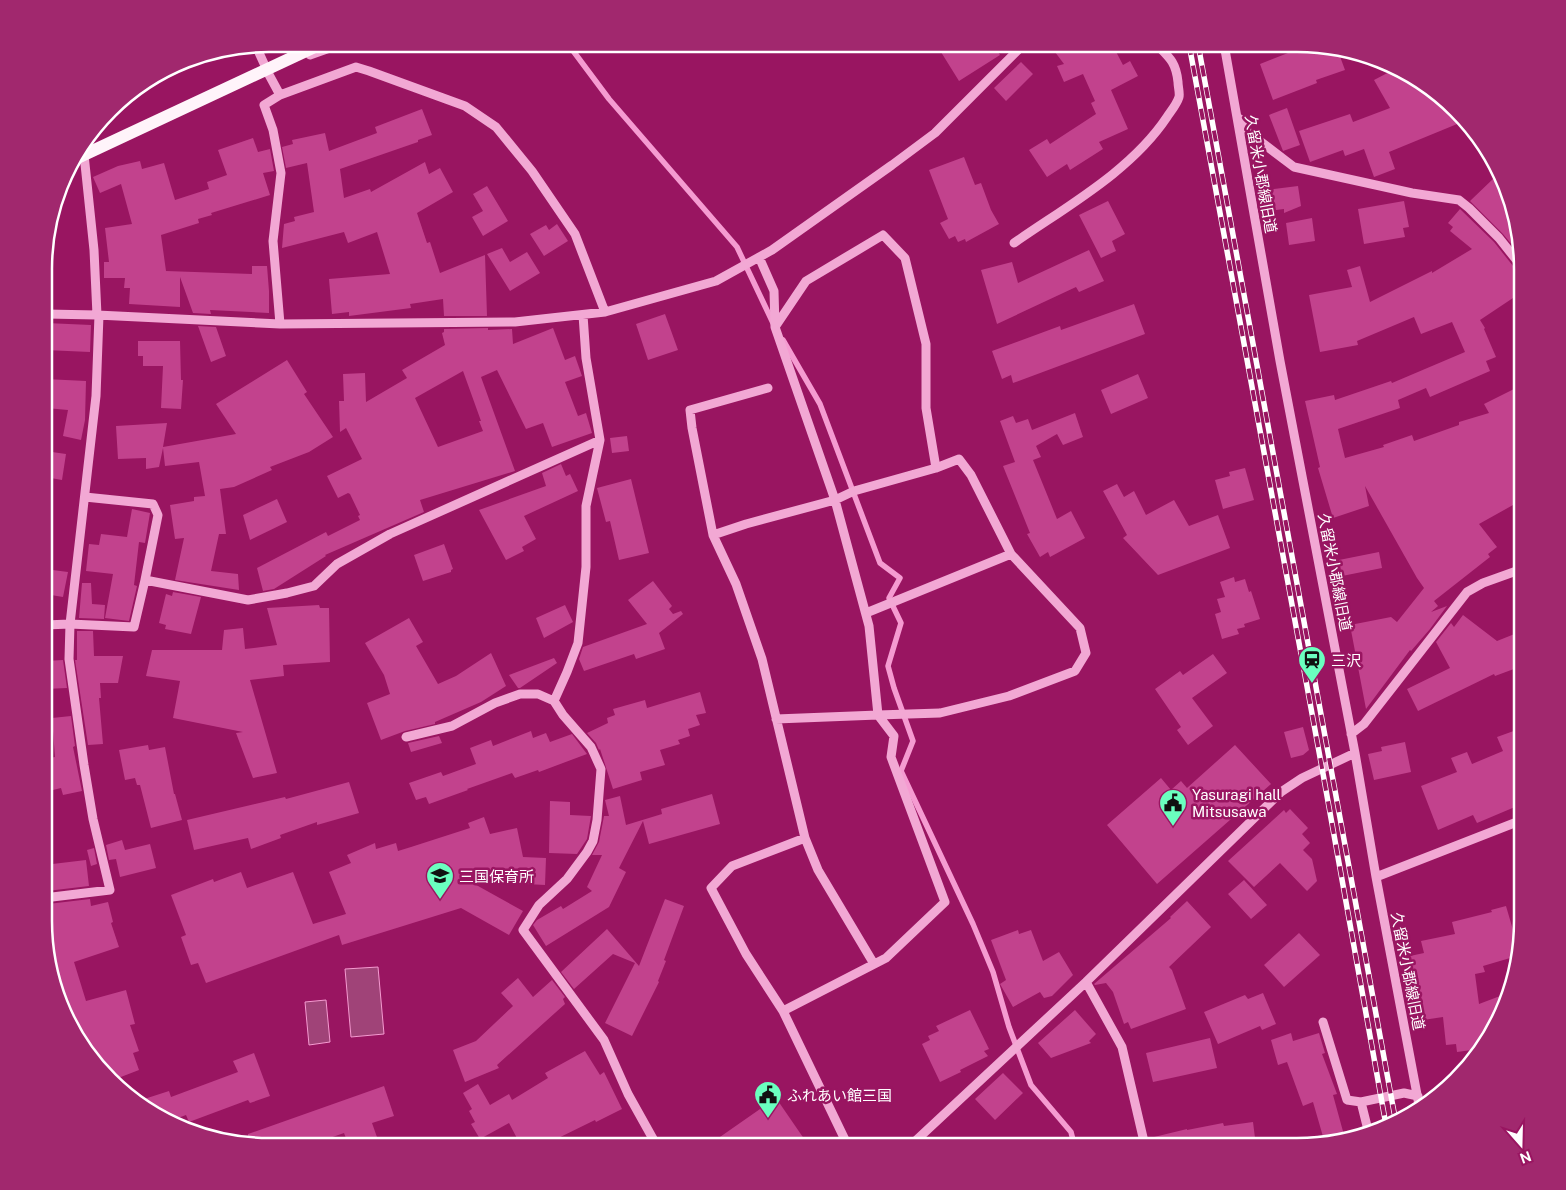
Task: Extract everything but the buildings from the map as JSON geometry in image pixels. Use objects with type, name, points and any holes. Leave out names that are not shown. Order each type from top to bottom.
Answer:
[{"type":"main road","points":[[89,149],[303,52]]},
{"type":"street","points":[[253,75],[295,52]]},
{"type":"street","points":[[266,69],[317,52]]},
{"type":"street","points":[[52,314],[280,324],[515,322],[605,312],[716,280],[759,257],[892,165],[934,133],[1016,52]]},
{"type":"street","points":[[1014,243],[1079,200],[1138,153],[1156,134],[1179,96],[1176,68],[1164,52]]},
{"type":"street","name":"久留米小郡線旧道","points":[[1225,52],[1280,360],[1418,1100]]},
{"type":"street","points":[[259,53],[280,95]]},
{"type":"street","points":[[280,324],[273,241],[281,172],[273,130],[264,105],[280,95],[356,67],[465,106],[496,127],[532,171],[575,234],[605,312]]},
{"type":"street","points":[[1237,114],[1248,132],[1294,168],[1412,193],[1459,200],[1499,238],[1513,256]]},
{"type":"street","points":[[52,897],[110,890],[93,819],[68,659],[70,624],[96,396],[98,315],[94,250],[81,162]]},
{"type":"street","points":[[775,326],[806,282],[883,235],[905,258],[926,344],[926,408],[936,468]]},
{"type":"street","points":[[759,257],[774,291],[775,326],[835,500],[866,613],[878,715],[894,736],[891,757],[945,902],[886,958],[783,1011]]},
{"type":"street","points":[[554,701],[578,643],[586,567],[586,506],[600,440],[586,358],[583,315]]},
{"type":"street","points":[[768,388],[690,410],[692,428],[713,536],[736,584],[762,659],[805,838],[818,870],[874,964]]},
{"type":"street","points":[[145,580],[248,600],[314,586],[337,564],[390,534],[600,440]]},
{"type":"street","points":[[713,536],[765,519],[835,500],[854,491],[936,468],[959,459],[970,475],[1012,554],[1080,628],[1086,653],[1075,671],[1009,696],[940,713],[776,719]]},
{"type":"street","points":[[52,625],[134,627],[158,515],[153,504],[85,496]]},
{"type":"street","points":[[866,613],[1012,554]]},
{"type":"street","points":[[1351,734],[1364,724],[1466,592],[1483,583],[1513,572]]},
{"type":"street","points":[[406,737],[452,726],[495,703],[520,694],[538,694],[554,701],[563,715],[592,747],[600,769],[597,820],[593,841],[567,879],[539,905],[524,930],[604,1040],[628,1094],[653,1138]]},
{"type":"street","points":[[919,1138],[1086,982],[1281,792],[1302,778],[1355,753]]},
{"type":"street","points":[[1376,877],[1513,824]]},
{"type":"street","points":[[805,838],[732,866],[711,888],[746,954],[783,1011],[844,1138]]},
{"type":"street","points":[[1086,982],[1122,1047],[1143,1138]]},
{"type":"street","points":[[1323,1022],[1347,1100],[1362,1102],[1404,1092],[1418,1096]]},
{"type":"street","points":[[1362,1102],[1367,1126]]},
{"type":"shaded area","points":[[378,967],[384,1034],[351,1037],[345,969]]},
{"type":"shaded area","points":[[326,1000],[330,1042],[309,1045],[305,1002]]},
{"type":"waterway","points":[[574,52],[609,99],[737,247],[773,323]]},
{"type":"waterway","points":[[783,340],[820,404],[880,563],[900,578],[889,598],[901,623],[888,666],[913,741],[901,771],[973,924],[993,972],[1009,1027],[1031,1085],[1071,1132],[1072,1138]]},
{"type":"railway","points":[[1190,52],[1385,1119]]},
{"type":"railway","points":[[1199,52],[1394,1114]]},
{"type":"place","name":"三沢","points":[[1312,684]]},
{"type":"place","name":"Yasuragi hall Mitsusawa","points":[[1173,827]]},
{"type":"place","name":"三国保育所","points":[[440,900]]},
{"type":"place","name":"ふれあい館三国","points":[[768,1119]]}]
